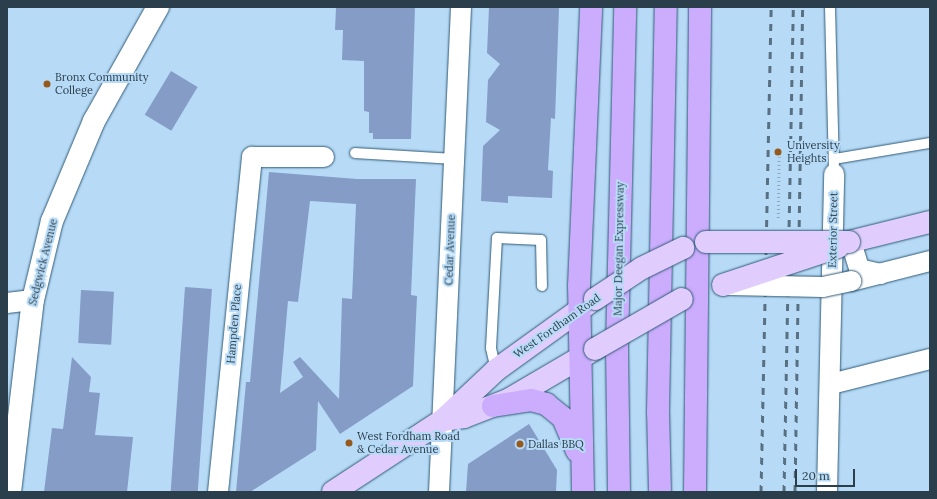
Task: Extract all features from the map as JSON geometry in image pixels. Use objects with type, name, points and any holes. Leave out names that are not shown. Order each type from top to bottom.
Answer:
[{"type":"highway","points":[[582,487],[588,353],[587,304],[590,7]]},
{"type":"highway","name":"Major Deegan Expressway","points":[[619,492],[617,345],[626,7]]},
{"type":"highway","points":[[660,492],[658,412],[666,7]]},
{"type":"highway","points":[[695,492],[701,292],[695,244],[700,7]]},
{"type":"highway","points":[[493,406],[531,400],[552,407],[572,436],[582,487]]},
{"type":"main road","name":"Sedgwick Avenue","points":[[10,492],[9,468],[33,300],[52,221],[94,121],[158,7]]},
{"type":"main road","name":"West Fordham Road","points":[[443,420],[493,406],[701,292],[850,242],[930,222]]},
{"type":"main road","name":"West Fordham Road","points":[[333,492],[443,420],[496,370],[587,304],[642,268],[695,244],[850,242]]},
{"type":"street","name":"Cedar Avenue","points":[[439,492],[461,7]]},
{"type":"street","name":"Hampden Place","points":[[218,492],[252,157],[324,157]]},
{"type":"street","name":"Exterior Street","points":[[827,492],[831,384],[834,166]]},
{"type":"street","name":"Exterior Street","points":[[850,242],[859,269],[866,273],[882,273]]},
{"type":"street","name":"Exterior Street","points":[[701,292],[822,287],[930,261]]},
{"type":"street","points":[[7,303],[33,300]]},
{"type":"street","points":[[831,384],[930,360]]},
{"type":"lane","points":[[830,7],[834,166],[930,143]]},
{"type":"lane","points":[[355,153],[454,159]]},
{"type":"lane","points":[[496,370],[491,348],[497,238],[542,240],[542,286]]},
{"type":"path","points":[[778,218],[779,156]]},
{"type":"building","points":[[336,7],[415,7],[411,139],[373,139],[373,133],[369,133],[369,112],[364,111],[364,61],[342,60],[343,30],[335,30]]},
{"type":"building","points":[[489,7],[559,8],[555,119],[551,118],[548,170],[553,171],[552,198],[508,196],[508,203],[481,201],[483,146],[500,130],[486,122],[488,80],[500,64],[487,53]]},
{"type":"building","points":[[171,71],[198,87],[171,131],[145,115]]},
{"type":"building","points":[[269,172],[357,179],[416,179],[411,295],[417,296],[413,386],[340,434],[318,401],[316,450],[250,492],[236,492],[246,382],[250,382]],"holes":[[[310,201],[356,204],[352,299],[342,298],[339,399],[300,357],[293,362],[303,377],[280,393],[288,301],[298,302]]]},
{"type":"building","points":[[185,287],[212,289],[198,492],[171,492]]},
{"type":"building","points":[[81,290],[114,292],[111,345],[78,343]]},
{"type":"building","points":[[72,357],[91,377],[89,392],[100,393],[95,435],[133,437],[127,492],[44,492],[52,428],[63,429]]},
{"type":"building","name":"Dallas BBQ","points":[[529,424],[557,470],[556,492],[466,492],[468,464]]},
{"type":"railway","points":[[761,492],[771,7]]},
{"type":"railway","points":[[784,492],[793,7]]},
{"type":"railway","points":[[795,492],[803,7]]},
{"type":"place","name":"Bronx Community College","points":[[47,84]]},
{"type":"place","name":"University Heights","points":[[778,152]]},
{"type":"place","name":"West Fordham Road & Cedar Avenue","points":[[349,443]]},
{"type":"place","name":"Dallas BBQ","points":[[520,444]]}]
